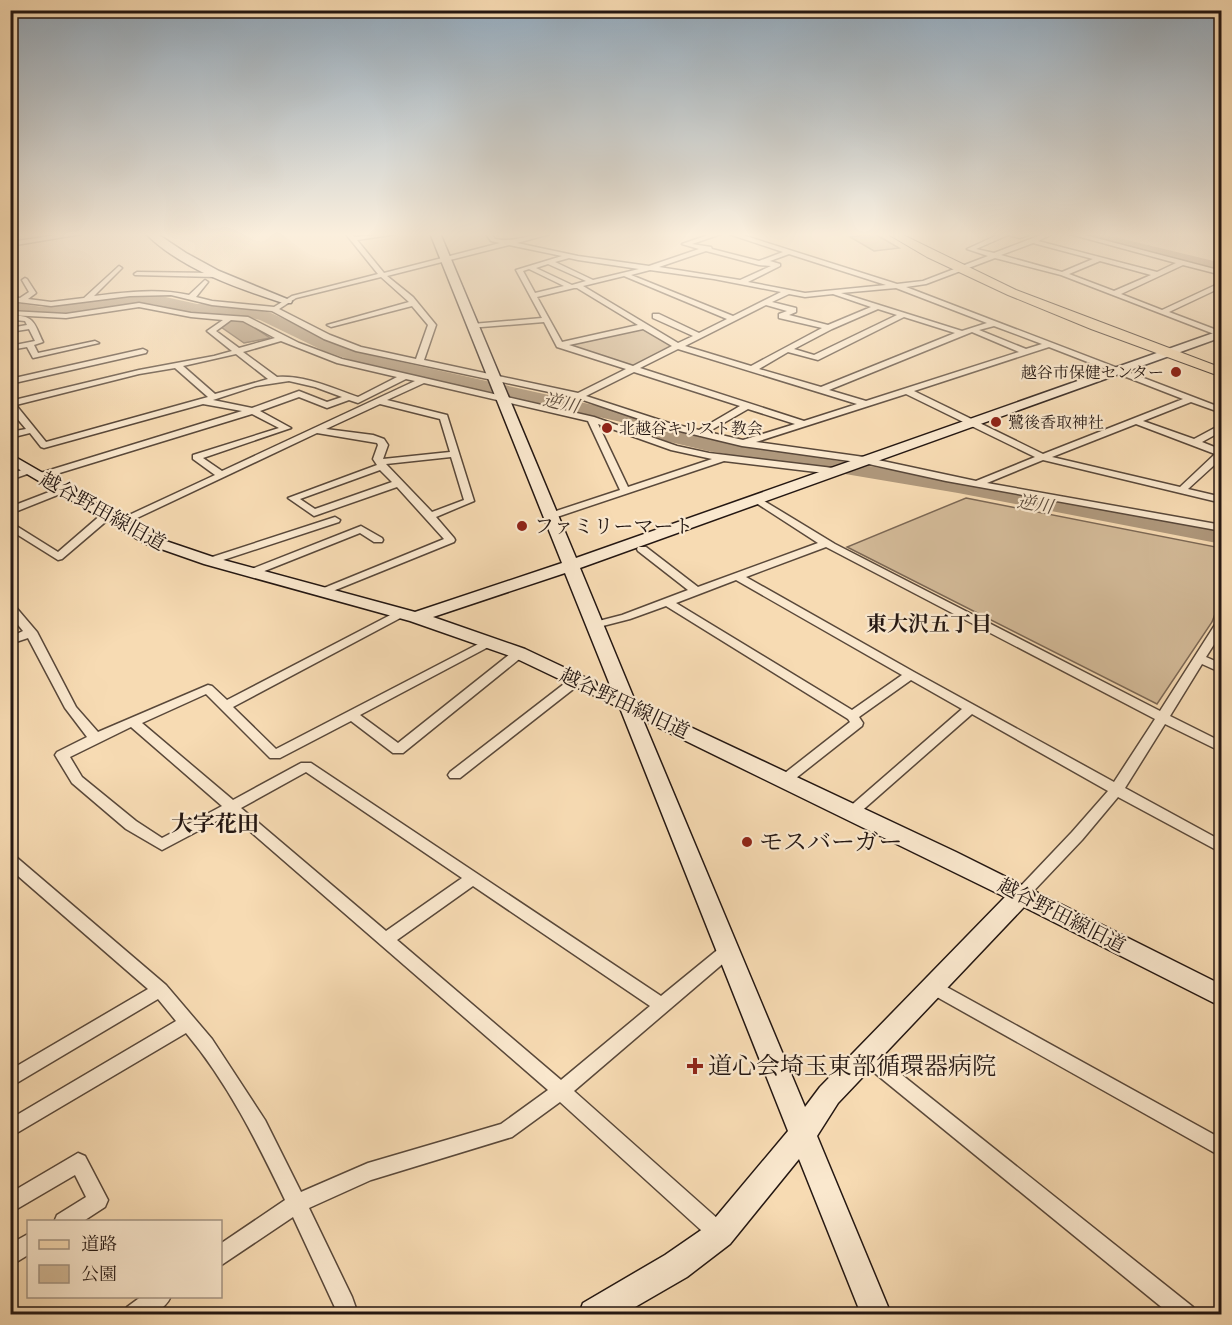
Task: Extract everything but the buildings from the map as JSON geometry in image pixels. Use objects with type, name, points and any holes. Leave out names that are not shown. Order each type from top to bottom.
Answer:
[{"type":"main road","points":[[1021,295],[1063,314],[1170,352],[1221,373]]},
{"type":"main road","points":[[1170,352],[1221,367]]},
{"type":"street","points":[[20,301],[30,295]]},
{"type":"street","points":[[86,300],[91,295]]},
{"type":"street","points":[[10,299],[51,304],[122,295]]},
{"type":"street","points":[[180,295],[212,303],[274,309],[327,337],[359,348],[419,362],[674,448],[724,458],[836,470]]},
{"type":"street","points":[[269,295],[286,301]]},
{"type":"street","points":[[274,309],[286,301],[309,295]]},
{"type":"street","points":[[404,295],[432,325],[419,362]]},
{"type":"street","points":[[460,295],[572,564],[627,705],[876,1314]]},
{"type":"street","points":[[538,295],[533,296],[560,345],[801,423]]},
{"type":"street","points":[[590,295],[679,347],[864,403]]},
{"type":"street","points":[[674,295],[733,319]]},
{"type":"street","points":[[579,396],[782,295]]},
{"type":"street","points":[[839,295],[962,333]]},
{"type":"street","points":[[920,295],[1120,370],[1221,411]]},
{"type":"street","points":[[1116,295],[1221,334]]},
{"type":"street","points":[[1163,312],[1199,295]]},
{"type":"street","points":[[332,325],[413,303]]},
{"type":"street","points":[[766,303],[793,310],[782,316],[829,327]]},
{"type":"street","points":[[10,316],[66,316],[139,305],[191,315],[231,317],[252,321],[303,348],[340,361],[423,380],[579,396],[699,434],[742,443],[862,461],[1221,528]]},
{"type":"street","points":[[752,369],[829,327],[877,307]]},
{"type":"street","points":[[788,350],[815,358],[903,315]]},
{"type":"street","points":[[10,316],[28,319],[39,342],[10,348]]},
{"type":"street","points":[[656,316],[700,336]]},
{"type":"street","points":[[231,317],[212,331],[275,380]]},
{"type":"street","points":[[472,326],[546,320]]},
{"type":"street","points":[[822,390],[962,333],[995,323]]},
{"type":"street","points":[[10,330],[31,326]]},
{"type":"street","points":[[560,345],[645,326]]},
{"type":"street","points":[[972,330],[1026,352]]},
{"type":"street","points":[[225,706],[409,615],[572,564],[1221,334]]},
{"type":"street","points":[[282,338],[202,361],[176,364],[10,404],[44,445],[275,380],[289,379],[317,385],[358,400],[405,376]]},
{"type":"street","points":[[30,344],[36,356],[95,343]]},
{"type":"street","points":[[742,443],[1051,344]]},
{"type":"street","points":[[10,382],[143,351]]},
{"type":"street","points":[[10,375],[67,363]]},
{"type":"street","points":[[176,364],[213,397]]},
{"type":"street","points":[[10,525],[58,557],[112,520],[316,431],[423,380]]},
{"type":"street","points":[[907,391],[1044,458],[1221,500]]},
{"type":"street","points":[[10,477],[35,473],[253,411],[299,394],[327,405],[349,397]]},
{"type":"street","points":[[977,482],[1044,458],[1191,399]]},
{"type":"street","points":[[203,401],[253,411],[287,428],[196,456],[220,474]]},
{"type":"street","points":[[380,401],[444,417],[469,501],[430,516]]},
{"type":"street","points":[[699,434],[746,406]]},
{"type":"street","points":[[591,419],[625,491]]},
{"type":"street","points":[[1136,421],[1221,453],[1182,490]]},
{"type":"street","points":[[1194,443],[1221,427]]},
{"type":"street","points":[[10,435],[32,430]]},
{"type":"street","points":[[316,431],[381,441],[383,445],[378,459],[381,464],[450,540],[323,592]]},
{"type":"street","points":[[399,483],[314,513],[293,498],[381,464],[454,454]]},
{"type":"street","name":"越谷野田線旧道","points":[[10,458],[149,540],[210,561],[409,615],[519,653],[786,779],[1022,895],[1221,997]]},
{"type":"street","points":[[551,516],[724,458]]},
{"type":"street","points":[[10,511],[62,490]]},
{"type":"street","points":[[756,499],[827,543],[1221,748]]},
{"type":"street","points":[[210,561],[335,520]]},
{"type":"street","points":[[253,572],[361,529],[378,540]]},
{"type":"street","points":[[595,626],[626,617],[827,543]]},
{"type":"street","points":[[642,549],[696,591]]},
{"type":"street","points":[[737,576],[1221,848]]},
{"type":"street","points":[[667,602],[852,716],[857,723],[786,779]]},
{"type":"street","points":[[10,607],[15,619],[31,632],[80,724],[96,738]]},
{"type":"street","points":[[600,1313],[676,1266],[720,1234],[803,1133],[829,1095],[1022,895],[1117,789],[1221,622]]},
{"type":"street","points":[[10,641],[31,632]]},
{"type":"street","points":[[275,755],[353,716],[489,642]]},
{"type":"street","points":[[353,716],[398,750],[519,653]]},
{"type":"street","points":[[1198,658],[1221,669]]},
{"type":"street","points":[[852,716],[910,675]]},
{"type":"street","points":[[455,775],[577,681]]},
{"type":"street","points":[[295,772],[208,689],[62,754],[77,780],[131,825],[162,845],[306,766],[662,1005]]},
{"type":"street","points":[[852,812],[970,709]]},
{"type":"street","points":[[133,722],[561,1091],[720,1234]]},
{"type":"street","points":[[10,860],[160,990],[206,1044],[260,1126],[348,1314]]},
{"type":"street","points":[[386,939],[473,878]]},
{"type":"street","points":[[222,1255],[296,1204],[368,1172],[506,1131],[561,1091],[662,1005],[713,966],[728,951]]},
{"type":"street","points":[[934,987],[1221,1149]]},
{"type":"street","points":[[10,1079],[160,990]]},
{"type":"street","points":[[10,1129],[188,1023]]},
{"type":"street","points":[[867,1056],[1186,1314]]},
{"type":"street","points":[[10,1204],[78,1162],[98,1200],[66,1220]]},
{"type":"street","points":[[10,1256],[27,1246]]},
{"type":"street","points":[[134,1314],[158,1298]]},
{"type":"green space","points":[[644,328],[674,346],[634,367],[566,346]]},
{"type":"green space","points":[[966,498],[1221,548],[1221,598],[1212,622],[1157,704],[847,547]]},
{"type":"shaded area","points":[[233,319],[245,321],[270,338],[244,343],[221,327]]},
{"type":"waterway","name":"逆川","points":[[10,307],[42,312],[152,299],[197,309],[239,310],[265,316],[330,347],[369,360],[627,418],[673,437],[708,445],[958,487],[1222,537]]},
{"type":"place","name":"越谷市保健センター","points":[[1176,372]]},
{"type":"place","name":"鷺後香取神社","points":[[996,422]]},
{"type":"place","name":"北越谷キリスト教会","points":[[607,428]]},
{"type":"place","name":"ファミリーマート","points":[[522,526]]},
{"type":"place","name":"モスバーガー","points":[[747,842]]},
{"type":"place","name":"道心会埼玉東部循環器病院","points":[[695,1066]]},
{"type":"district","name":"東大沢五丁目","points":[[929,624]]},
{"type":"district","name":"大字花田","points":[[215,823]]}]
